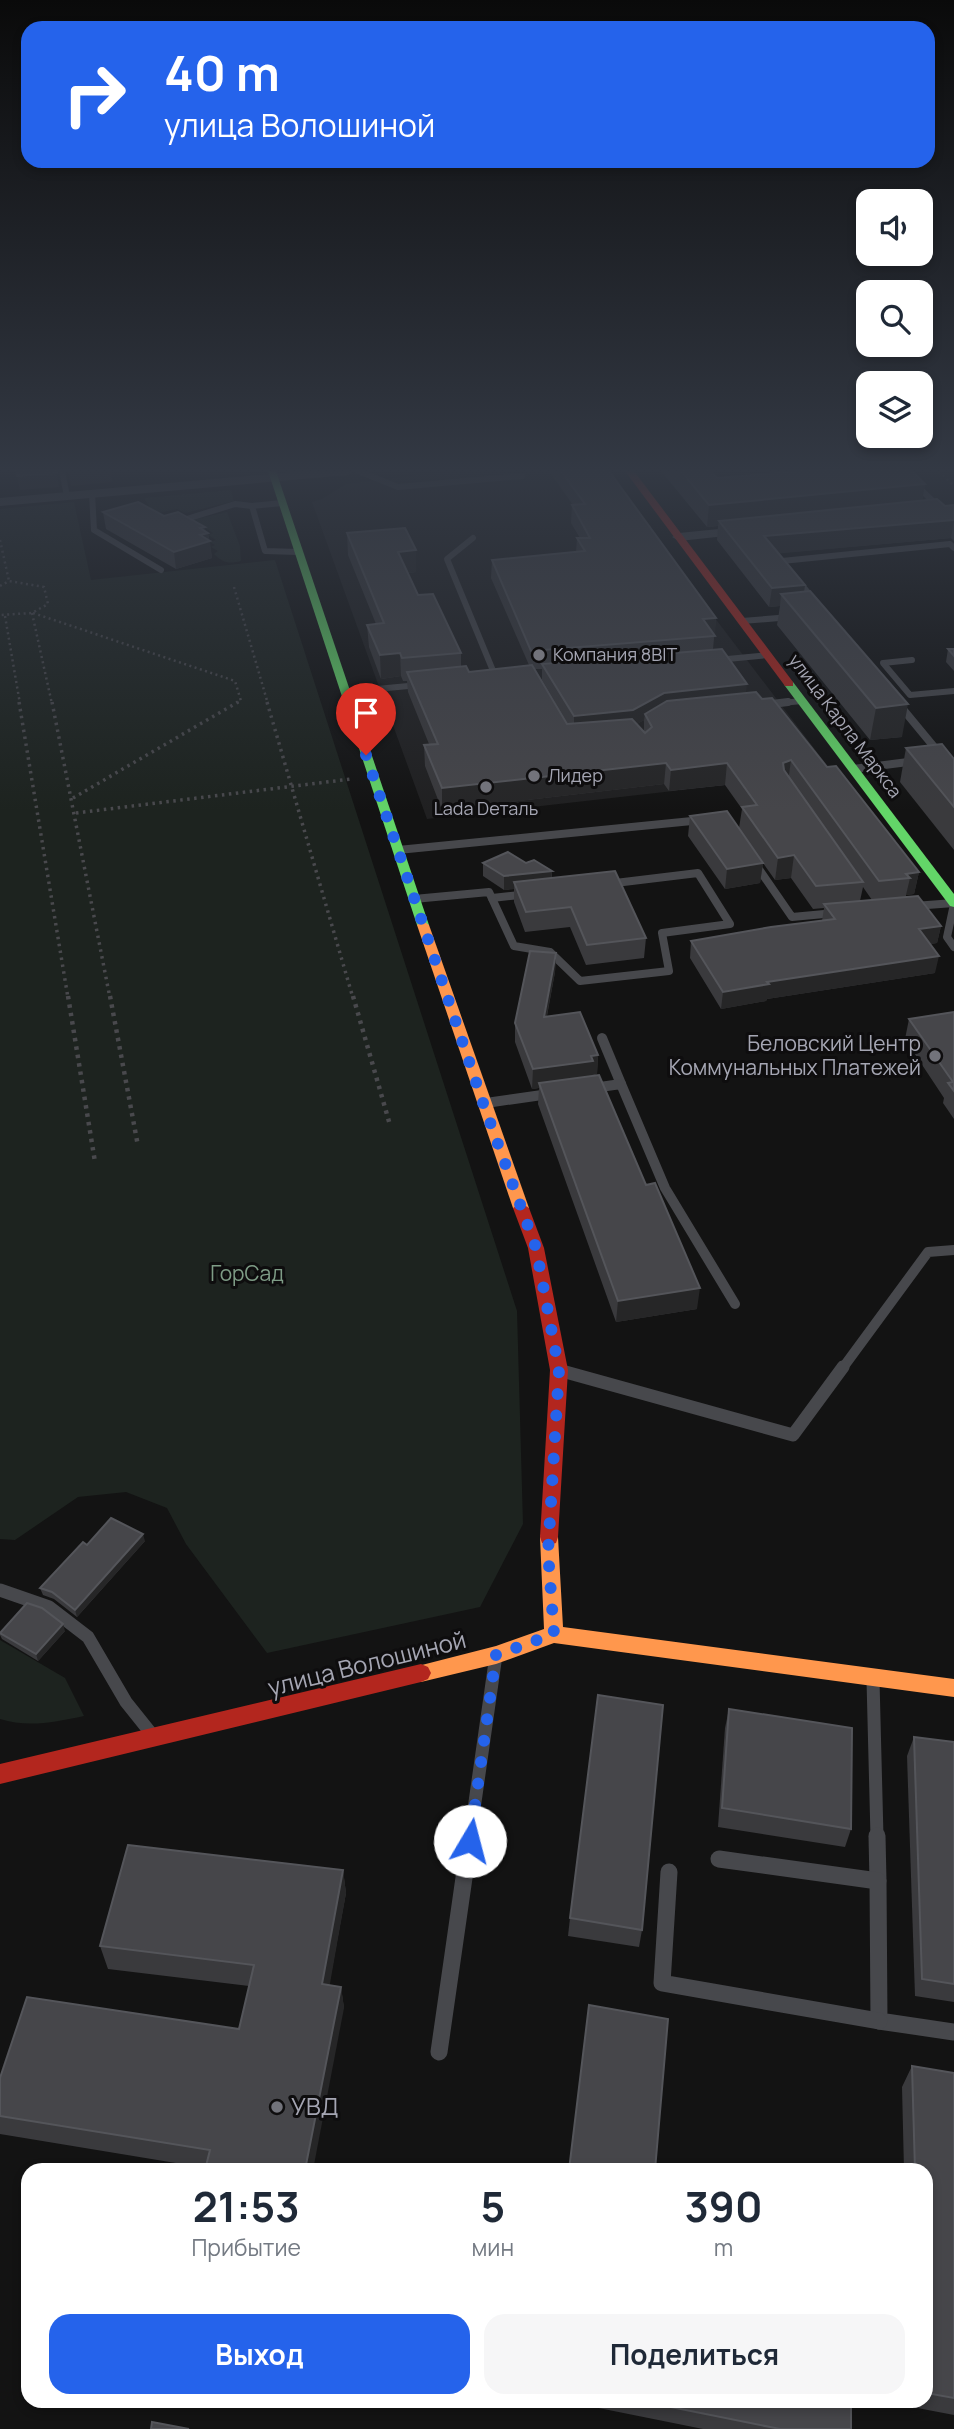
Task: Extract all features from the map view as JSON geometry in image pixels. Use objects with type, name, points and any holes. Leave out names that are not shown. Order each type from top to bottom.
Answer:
[{"type":"street","points":[[309,584],[483,1103],[536,1248],[559,1370],[548,1552],[554,1634]]},
{"type":"street","name":"улица Карла Маркса","points":[[715,584],[954,903]]},
{"type":"street","name":"улица Волошиной","points":[[0,1774],[156,1739],[496,1655],[554,1634],[954,1688]]},
{"type":"lane","points":[[457,584],[496,678]]},
{"type":"lane","points":[[801,584],[816,603]]},
{"type":"lane","points":[[742,621],[797,616]]},
{"type":"lane","points":[[701,661],[768,655]]},
{"type":"lane","points":[[912,660],[883,663],[910,695],[954,691]]},
{"type":"lane","points":[[482,679],[508,677]]},
{"type":"lane","points":[[345,692],[427,684]]},
{"type":"lane","points":[[893,696],[954,771]]},
{"type":"lane","points":[[761,705],[802,701]]},
{"type":"lane","points":[[853,769],[944,758]]},
{"type":"lane","points":[[398,850],[710,820]]},
{"type":"lane","points":[[747,851],[792,917],[845,912]]},
{"type":"lane","points":[[414,899],[489,892],[514,946],[550,952],[580,981],[669,971],[662,933],[730,924],[698,873],[602,885]]},
{"type":"lane","points":[[492,898],[533,893]]},
{"type":"lane","points":[[899,908],[954,903],[947,937],[954,947]]},
{"type":"lane","points":[[602,1038],[665,1188],[735,1304]]},
{"type":"lane","points":[[580,1090],[621,1084]]},
{"type":"lane","points":[[483,1103],[566,1092]]},
{"type":"lane","points":[[559,1370],[793,1435],[928,1252],[954,1250]]},
{"type":"lane","points":[[0,1590],[49,1606],[89,1637],[125,1702],[156,1739]]},
{"type":"lane","points":[[439,2052],[496,1655]]},
{"type":"lane","points":[[873,1677],[879,2021]]},
{"type":"lane","points":[[719,1859],[878,1881]]},
{"type":"lane","points":[[669,1872],[662,1983],[954,2032]]},
{"type":"path","points":[[29,584],[44,587],[48,604],[32,613],[3,616],[95,1162]]},
{"type":"path","points":[[234,587],[390,1125]]},
{"type":"path","points":[[32,613],[235,681],[241,701],[73,798]]},
{"type":"path","points":[[32,613],[76,813],[138,1146]]},
{"type":"path","points":[[76,813],[373,776]]},
{"type":"shaded area","points":[[342,584],[689,584],[833,773],[427,819]]},
{"type":"green space","name":"ГорСад","points":[[0,584],[283,584],[517,1311],[523,1524],[480,1607],[267,1653],[186,1544],[167,1508],[126,1492],[78,1497],[15,1540],[0,1539]]},
{"type":"green space","points":[[0,1640],[65,1678],[84,1716],[31,1724],[0,1719]]},
{"type":"building","points":[[368,584],[413,584],[418,595],[433,594],[461,653],[402,658],[400,653],[380,655],[367,625],[384,623]]},
{"type":"building","points":[[502,584],[692,584],[716,618],[703,619],[715,636],[531,651]]},
{"type":"building","points":[[769,584],[805,585],[772,588]]},
{"type":"building","points":[[810,591],[908,704],[876,708],[781,594]]},
{"type":"building","points":[[722,649],[747,684],[664,693],[633,710],[574,716],[542,664]]},
{"type":"building","points":[[532,665],[567,724],[632,719],[645,733],[652,727],[645,714],[667,701],[756,692],[762,699],[772,698],[827,767],[836,766],[919,872],[906,874],[910,878],[879,881],[791,760],[783,763],[784,770],[863,882],[816,886],[794,855],[778,858],[742,807],[757,805],[727,763],[671,770],[666,763],[442,788],[424,745],[438,744],[407,672],[466,666],[469,672]]},
{"type":"building","points":[[942,744],[954,759],[954,807],[906,748]]},
{"type":"building","points":[[727,811],[763,863],[727,869],[690,816]]},
{"type":"building","points":[[508,852],[526,863],[534,860],[552,871],[504,876],[483,863]]},
{"type":"building","points":[[615,871],[646,938],[587,945],[571,907],[526,912],[514,882]]},
{"type":"building","points":[[918,896],[941,926],[919,929],[939,956],[767,982],[769,984],[723,992],[691,941],[835,919],[824,904]]},
{"type":"building","points":[[530,951],[556,953],[544,1017],[580,1012],[598,1055],[591,1056],[593,1061],[533,1069],[515,1023]]},
{"type":"building","points":[[954,1012],[954,1091],[948,1083],[953,1082],[909,1019]]},
{"type":"building","points":[[599,1075],[646,1185],[655,1183],[700,1288],[618,1301],[539,1083]]},
{"type":"building","points":[[111,1518],[143,1534],[75,1610],[52,1592],[40,1588],[83,1542],[87,1545]]},
{"type":"building","points":[[27,1603],[42,1608],[63,1624],[36,1654],[0,1633]]},
{"type":"building","points":[[598,1695],[663,1705],[642,1930],[570,1918]]},
{"type":"building","points":[[729,1709],[852,1728],[851,1829],[722,1808]]},
{"type":"building","points":[[914,1737],[954,1742],[954,1984],[922,1979]]},
{"type":"building","points":[[128,1845],[343,1870],[322,1984],[341,1987],[306,2163],[207,2163],[210,2150],[0,2116],[0,2078],[27,1997],[239,2029],[254,1965],[100,1946]]},
{"type":"building","points":[[589,2005],[668,2019],[656,2163],[570,2163]]},
{"type":"building","points":[[912,2066],[954,2073],[954,2398],[933,2394],[933,2163],[915,2163]]},
{"type":"building","points":[[676,2408],[851,2408],[851,2429],[780,2429]]},
{"type":"building","points":[[152,2422],[189,2429],[151,2429]]},
{"type":"traffic: fast","points":[[310,584],[423,925]]},
{"type":"traffic: fast","points":[[789,684],[954,903]]},
{"type":"traffic: slow","points":[[423,925],[521,1208]]},
{"type":"traffic: slow","points":[[549,1537],[554,1634]]},
{"type":"traffic: slow","points":[[421,1673],[496,1655],[554,1634],[954,1688]]},
{"type":"traffic: jam","points":[[714,584],[789,684]]},
{"type":"traffic: jam","points":[[521,1208],[536,1248],[559,1370],[549,1537]]},
{"type":"traffic: jam","points":[[0,1774],[421,1673]]},
{"type":"place","name":"Компания 8BIT","points":[[539,655]]},
{"type":"place","name":"Лидер","points":[[534,776]]},
{"type":"place","name":"Lada Dеталь","points":[[486,787]]},
{"type":"place","name":"Беловский Центр Коммунальных Платежей","points":[[935,1056]]},
{"type":"place","name":"УВД","points":[[277,2107]]},
{"type":"route","points":[[366,755],[483,1103],[536,1248],[559,1370],[548,1552],[554,1634],[496,1655],[470,1841]]}]
